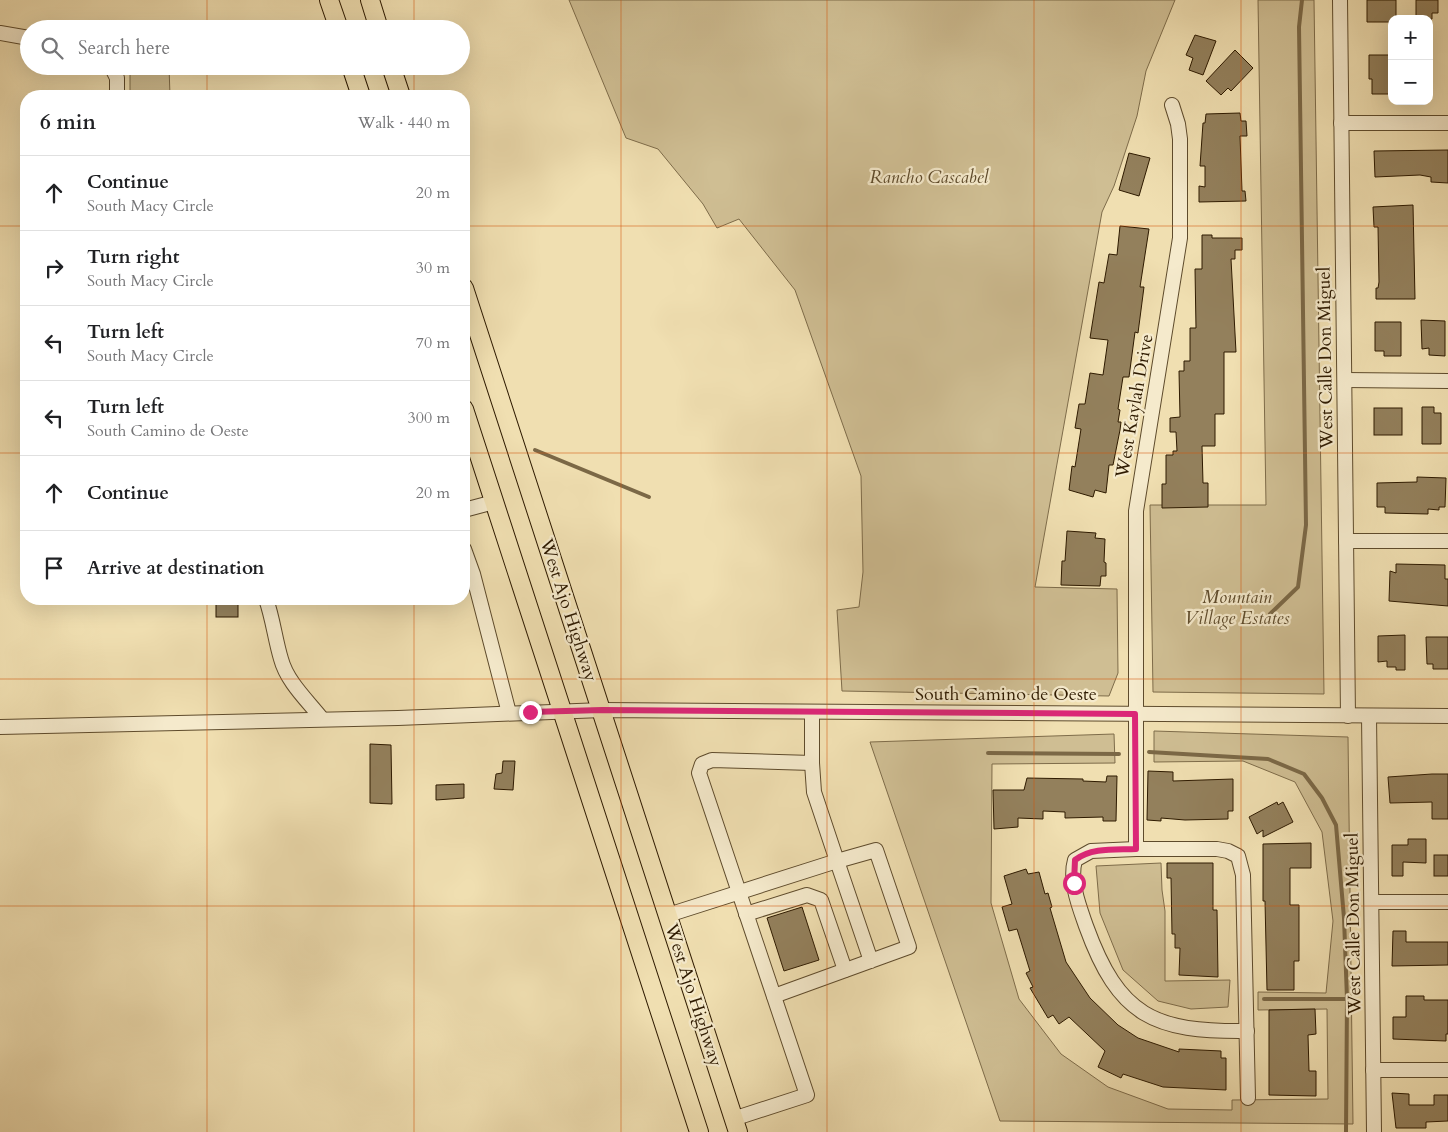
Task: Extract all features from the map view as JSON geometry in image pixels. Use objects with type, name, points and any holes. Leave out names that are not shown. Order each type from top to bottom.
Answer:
[{"type":"main road","points":[[329,0],[336,20]]},
{"type":"main road","points":[[370,0],[376,20]]},
{"type":"main road","points":[[354,75],[359,90]]},
{"type":"main road","points":[[394,75],[399,90]]},
{"type":"main road","name":"West Ajo Highway","points":[[470,306],[735,1126]]},
{"type":"main road","name":"West Ajo Highway","points":[[470,428],[699,1132]]},
{"type":"street","name":"West Calle Don Miguel","points":[[1340,0],[1348,716]]},
{"type":"street","points":[[0,33],[20,36]]},
{"type":"street","points":[[116,75],[117,90]]},
{"type":"street","name":"West Kaylah Drive","points":[[1136,849],[1136,511],[1180,238],[1180,139],[1172,105]]},
{"type":"street","points":[[1341,123],[1448,123]]},
{"type":"street","points":[[1344,380],[1448,381]]},
{"type":"street","points":[[470,508],[494,502]]},
{"type":"street","points":[[1346,541],[1448,541]]},
{"type":"street","points":[[470,566],[509,713]]},
{"type":"street","points":[[268,605],[274,622],[281,660],[296,687],[322,719]]},
{"type":"street","name":"South Camino de Oeste","points":[[0,727],[602,710],[1448,716]]},
{"type":"street","points":[[812,712],[814,792],[871,961]]},
{"type":"street","name":"West Calle Don Miguel","points":[[1369,716],[1373,902],[1374,1132]]},
{"type":"street","points":[[735,1126],[807,1095],[699,773],[702,764],[712,760],[812,763]]},
{"type":"street","points":[[1247,1031],[1183,1028],[1152,1019],[1126,1001],[1109,979],[1089,933],[1074,883],[1072,857],[1091,851],[1136,849],[1217,849],[1228,851],[1238,856],[1243,875],[1247,1031],[1248,1098]]},
{"type":"street","points":[[668,915],[876,850],[909,947],[774,996]]},
{"type":"street","points":[[746,914],[807,894],[821,900],[845,970]]},
{"type":"street","points":[[1373,902],[1448,902]]},
{"type":"street","points":[[1373,1070],[1448,1070]]},
{"type":"green space","name":"Rancho Cascabel","points":[[569,0],[1175,0],[1146,71],[1137,116],[1114,186],[1102,212],[1035,587],[1117,589],[1118,673],[1109,696],[842,691],[837,610],[859,607],[863,572],[861,476],[795,290],[739,219],[717,228],[703,204],[658,149],[626,138]]},
{"type":"green space","name":"Mountain Village Estates","points":[[1258,0],[1314,0],[1324,694],[1153,692],[1150,505],[1266,505]]},
{"type":"green space","points":[[130,75],[169,75],[170,90],[130,90]]},
{"type":"green space","points":[[1154,731],[1348,737],[1353,1124],[1000,1121],[870,742],[1114,734],[1115,763],[992,764],[991,903],[1019,999],[1061,1054],[1108,1087],[1168,1109],[1232,1110],[1232,1100],[1328,1099],[1327,1009],[1258,1010],[1258,992],[1326,993],[1333,921],[1322,832],[1295,782],[1243,761],[1154,762]]},
{"type":"green space","points":[[1161,863],[1165,911],[1165,981],[1230,980],[1228,1007],[1191,1009],[1158,1001],[1123,970],[1100,913],[1096,866]]},
{"type":"building","points":[[1367,0],[1396,0],[1396,15],[1388,15],[1388,22],[1367,22]]},
{"type":"building","points":[[1416,0],[1438,0],[1438,13],[1416,15]]},
{"type":"building","points":[[1195,35],[1216,41],[1203,75],[1189,70],[1193,58],[1186,55]]},
{"type":"building","points":[[1235,50],[1253,68],[1231,91],[1228,88],[1221,95],[1206,81]]},
{"type":"building","points":[[1369,55],[1388,55],[1388,94],[1372,94],[1372,79],[1369,79]]},
{"type":"building","points":[[1240,113],[1241,121],[1246,121],[1247,136],[1240,136],[1242,191],[1245,191],[1246,201],[1199,202],[1199,186],[1205,187],[1205,166],[1200,166],[1203,123],[1205,123],[1206,114]]},
{"type":"building","points":[[1448,150],[1448,183],[1431,182],[1431,177],[1420,175],[1375,177],[1374,151]]},
{"type":"building","points":[[1129,153],[1150,158],[1139,196],[1119,190]]},
{"type":"building","points":[[1413,205],[1415,299],[1376,299],[1376,288],[1378,288],[1379,282],[1378,227],[1374,227],[1373,207]]},
{"type":"building","points":[[1120,226],[1149,229],[1140,287],[1144,287],[1138,333],[1135,332],[1129,377],[1123,377],[1118,409],[1120,410],[1118,422],[1121,422],[1113,465],[1109,465],[1106,493],[1095,490],[1093,497],[1069,490],[1072,466],[1075,467],[1081,429],[1075,428],[1079,404],[1085,404],[1090,373],[1103,375],[1108,340],[1090,338],[1099,282],[1104,283],[1109,254],[1117,255]]},
{"type":"building","points":[[1202,235],[1212,235],[1212,238],[1242,238],[1242,250],[1235,250],[1235,259],[1231,259],[1236,352],[1224,352],[1224,414],[1215,414],[1215,446],[1202,446],[1203,483],[1208,483],[1208,507],[1162,508],[1162,484],[1166,484],[1166,455],[1173,455],[1173,451],[1177,451],[1176,432],[1170,432],[1170,418],[1180,417],[1179,371],[1184,371],[1184,361],[1190,361],[1190,328],[1196,328],[1195,269],[1202,269]]},
{"type":"building","points":[[1421,320],[1445,321],[1445,356],[1429,355],[1429,348],[1422,349]]},
{"type":"building","points":[[1375,322],[1401,322],[1401,356],[1384,356],[1384,351],[1375,351]]},
{"type":"building","points":[[1422,407],[1434,407],[1434,413],[1441,413],[1441,444],[1422,444]]},
{"type":"building","points":[[1374,408],[1402,408],[1402,435],[1374,435]]},
{"type":"building","points":[[1417,477],[1446,478],[1445,507],[1439,507],[1439,510],[1428,509],[1428,514],[1385,513],[1385,507],[1377,507],[1377,483],[1417,482]]},
{"type":"building","points":[[1067,531],[1096,533],[1095,538],[1105,539],[1104,562],[1106,563],[1106,576],[1101,576],[1100,586],[1061,585],[1062,561],[1065,561]]},
{"type":"building","points":[[1396,564],[1445,565],[1445,579],[1448,579],[1448,606],[1389,601],[1390,571],[1396,573]]},
{"type":"building","points":[[216,605],[238,605],[238,617],[216,617]]},
{"type":"building","points":[[1405,635],[1405,670],[1387,667],[1387,661],[1378,662],[1378,636]]},
{"type":"building","points":[[1426,637],[1448,637],[1448,669],[1433,669],[1433,664],[1427,664]]},
{"type":"building","points":[[370,744],[391,745],[392,804],[370,803]]},
{"type":"building","points":[[503,761],[515,761],[513,790],[494,789],[496,774],[502,773]]},
{"type":"building","points":[[1148,771],[1173,772],[1173,781],[1233,779],[1233,811],[1228,811],[1228,819],[1185,820],[1161,818],[1161,821],[1147,820]]},
{"type":"building","points":[[1448,774],[1448,819],[1432,819],[1432,802],[1390,803],[1388,777]]},
{"type":"building","points":[[1107,776],[1117,776],[1116,821],[1103,821],[1103,817],[1065,818],[1065,812],[1043,811],[1043,819],[1018,818],[1018,827],[994,829],[993,790],[1024,790],[1027,778],[1083,779],[1083,781],[1106,782]]},
{"type":"building","points":[[464,784],[464,798],[436,800],[436,785]]},
{"type":"building","points":[[1277,802],[1278,805],[1283,802],[1293,822],[1263,837],[1263,830],[1257,834],[1249,817]]},
{"type":"building","points":[[1408,839],[1426,839],[1426,863],[1403,862],[1403,876],[1392,876],[1392,845],[1408,845]]},
{"type":"building","points":[[1311,843],[1311,868],[1290,868],[1290,905],[1299,905],[1299,961],[1294,961],[1294,990],[1267,990],[1265,901],[1263,901],[1263,844]]},
{"type":"building","points":[[1434,855],[1448,855],[1448,876],[1434,876]]},
{"type":"building","points":[[1167,863],[1213,863],[1213,910],[1217,910],[1218,977],[1179,975],[1180,948],[1175,948],[1175,934],[1172,934],[1171,878],[1167,878]]},
{"type":"building","points":[[1026,869],[1028,874],[1039,872],[1045,894],[1048,893],[1052,907],[1050,908],[1066,962],[1090,998],[1118,1025],[1138,1038],[1179,1052],[1179,1049],[1221,1051],[1221,1058],[1226,1058],[1226,1090],[1163,1087],[1123,1074],[1121,1078],[1098,1067],[1105,1051],[1069,1017],[1059,1024],[1053,1015],[1048,1018],[1030,988],[1033,987],[1026,973],[1030,971],[1017,929],[1009,931],[1002,907],[1012,904],[1004,876]]},
{"type":"building","points":[[802,907],[819,960],[784,971],[767,918]]},
{"type":"building","points":[[1393,931],[1406,931],[1406,942],[1448,942],[1448,965],[1392,966]]},
{"type":"building","points":[[1406,996],[1424,996],[1424,1000],[1448,1000],[1448,1034],[1446,1034],[1446,1041],[1393,1039],[1393,1017],[1406,1017]]},
{"type":"building","points":[[1315,1009],[1316,1034],[1308,1035],[1309,1071],[1316,1071],[1316,1096],[1269,1095],[1269,1010]]},
{"type":"building","points":[[1392,1093],[1409,1094],[1409,1105],[1434,1105],[1434,1095],[1448,1095],[1448,1121],[1426,1122],[1426,1128],[1396,1128]]},
{"type":"waterway","points":[[1270,614],[1298,587],[1306,525],[1299,27],[1302,0]]},
{"type":"waterway","points":[[535,450],[649,497]]},
{"type":"waterway","points":[[1149,752],[1268,759],[1304,774],[1322,798],[1336,825],[1344,918],[1347,999],[1346,1132]]},
{"type":"waterway","points":[[988,753],[1119,754]]},
{"type":"waterway","points":[[1264,999],[1347,999]]},
{"type":"route","points":[[530,712],[627,710],[1135,714],[1136,849],[1091,851],[1082,854],[1075,860],[1073,868],[1074,883]]}]
